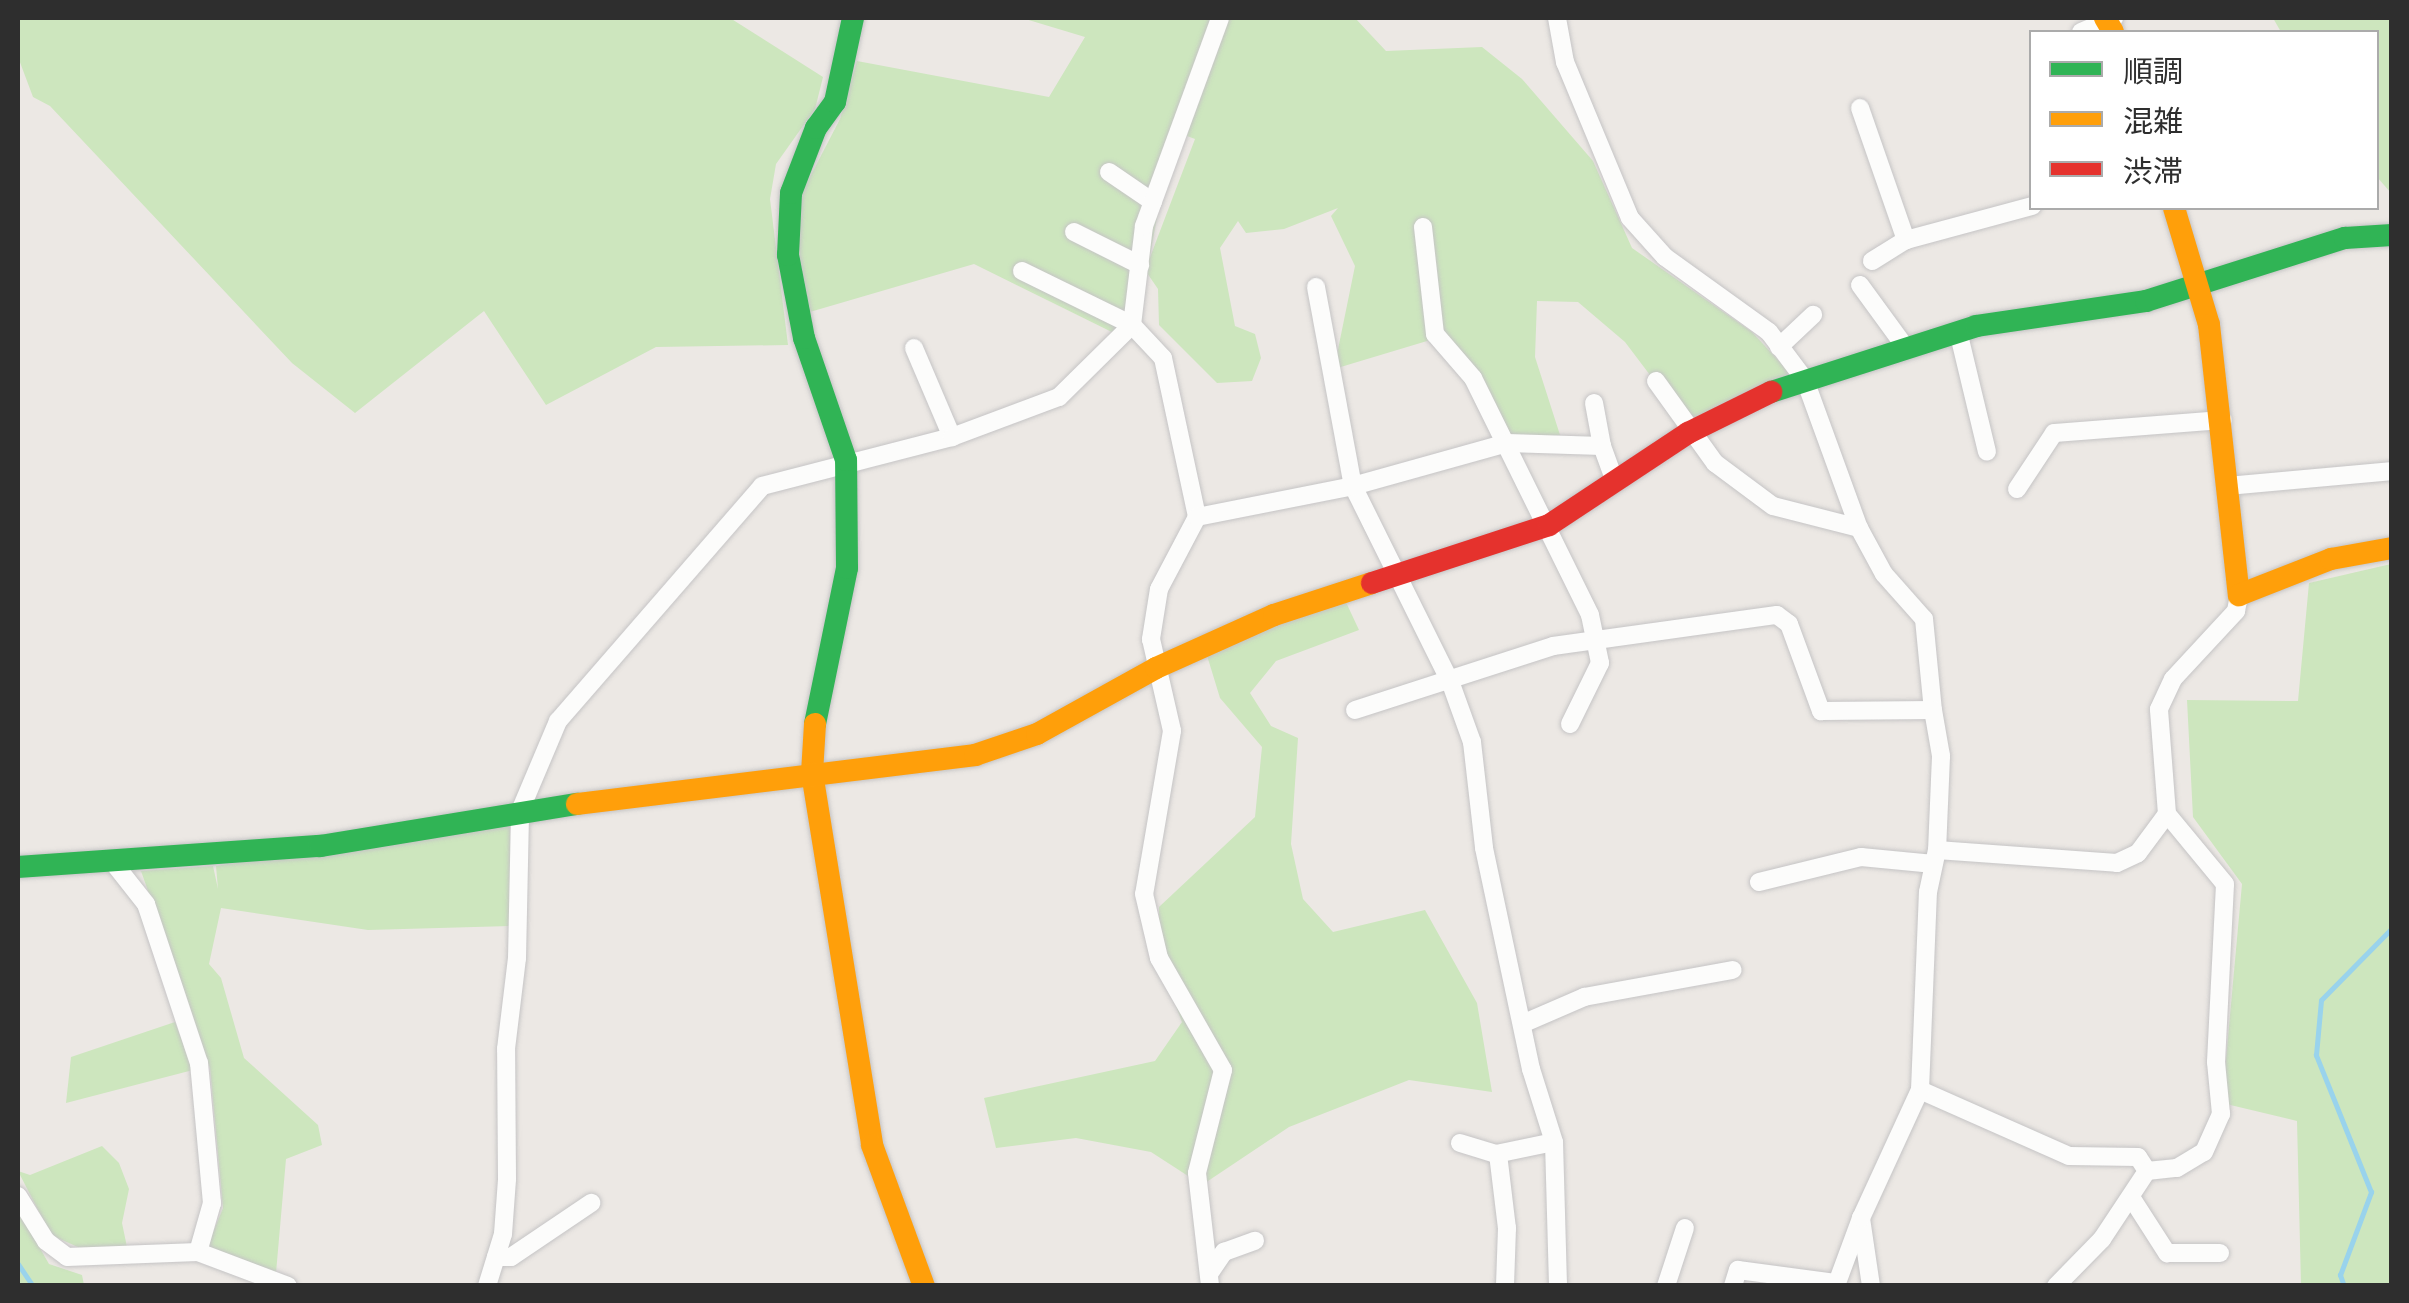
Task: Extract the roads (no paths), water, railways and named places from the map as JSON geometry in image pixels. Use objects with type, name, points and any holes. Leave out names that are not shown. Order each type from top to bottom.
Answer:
[{"type":"street","points":[[853,18],[834,102],[816,128],[791,193],[788,255],[804,338],[838,419],[846,460],[847,568],[816,712],[812,774],[872,1145],[924,1286]]},
{"type":"street","points":[[487,1286],[496,1257],[508,1179],[506,1049],[517,958],[520,811],[558,721],[762,486],[846,460],[952,436],[1059,397],[1132,326],[1153,202],[1220,18]]},
{"type":"street","points":[[1557,18],[1564,62],[1630,218],[1665,257],[1769,332],[1805,380],[1859,528],[1884,574],[1924,619],[1941,756],[1920,1090],[1837,1283],[1738,1270],[1733,1286]]},
{"type":"street","points":[[1860,108],[1906,240]]},
{"type":"street","points":[[1108,172],[1153,202]]},
{"type":"street","points":[[1872,261],[1906,240],[2029,207]]},
{"type":"street","points":[[2147,1171],[2176,1168],[2204,1152],[2221,1114],[2216,1062],[2225,884],[2167,814],[2159,708],[2172,679],[2236,611],[2239,595],[2222,420],[2200,283],[2175,210]]},
{"type":"street","points":[[1424,227],[1434,334],[1472,378],[1508,443],[1590,615],[1600,663],[1570,724]]},
{"type":"street","points":[[1074,232],[1140,265]]},
{"type":"street","points":[[18,867],[320,846],[520,811],[935,761],[1006,746],[1156,668],[1274,614],[1548,525],[1688,433],[1805,380],[1958,331],[2146,301],[2345,238],[2392,235]]},
{"type":"street","points":[[1022,271],[1132,326],[1163,358],[1197,516],[1160,588],[1152,639],[1172,731],[1171,764],[1144,894],[1147,926],[1224,1070],[1196,1174],[1210,1280]]},
{"type":"street","points":[[1860,285],[1906,348]]},
{"type":"street","points":[[1316,287],[1353,486],[1450,681],[1472,742],[1484,848],[1522,1024],[1554,1142],[1558,1286]]},
{"type":"street","points":[[1779,347],[1813,315]]},
{"type":"street","points":[[1958,331],[1987,452]]},
{"type":"street","points":[[914,348],[952,436]]},
{"type":"street","points":[[1656,381],[1688,433],[1773,506],[1859,528]]},
{"type":"street","points":[[1594,403],[1602,446],[1615,482]]},
{"type":"street","points":[[2017,490],[2054,433],[2222,420]]},
{"type":"street","points":[[1197,516],[1353,486],[1508,443],[1602,446]]},
{"type":"street","points":[[2228,486],[2392,471]]},
{"type":"street","points":[[2239,595],[2331,559],[2392,548]]},
{"type":"street","points":[[1355,710],[1450,681],[1500,659],[1777,615],[1788,624],[1822,711],[1933,710]]},
{"type":"street","points":[[1759,882],[1861,857],[2117,864],[2138,854],[2167,814]]},
{"type":"street","points":[[112,861],[146,904],[199,1063],[212,1204],[198,1252]]},
{"type":"street","points":[[1522,1024],[1584,996],[1733,970]]},
{"type":"street","points":[[1920,1090],[2069,1156],[2138,1156],[2147,1171]]},
{"type":"street","points":[[1460,1143],[1498,1154],[1554,1142]]},
{"type":"street","points":[[1498,1154],[1507,1228],[1505,1286]]},
{"type":"street","points":[[2056,1286],[2102,1239],[2147,1171]]},
{"type":"street","points":[[18,1196],[46,1241],[67,1257],[198,1252],[288,1286]]},
{"type":"street","points":[[2131,1198],[2168,1253],[2220,1253]]},
{"type":"street","points":[[496,1257],[512,1257],[591,1203]]},
{"type":"street","points":[[1862,1218],[1871,1286]]},
{"type":"street","points":[[1666,1286],[1685,1228]]},
{"type":"street","points":[[1210,1280],[1224,1252],[1255,1241]]},
{"type":"waterway","points":[[2344,1286],[2340,1275],[2371,1192],[2316,1055],[2321,1000],[2392,928]]},
{"type":"waterway","points":[[18,1264],[33,1286]]}]
